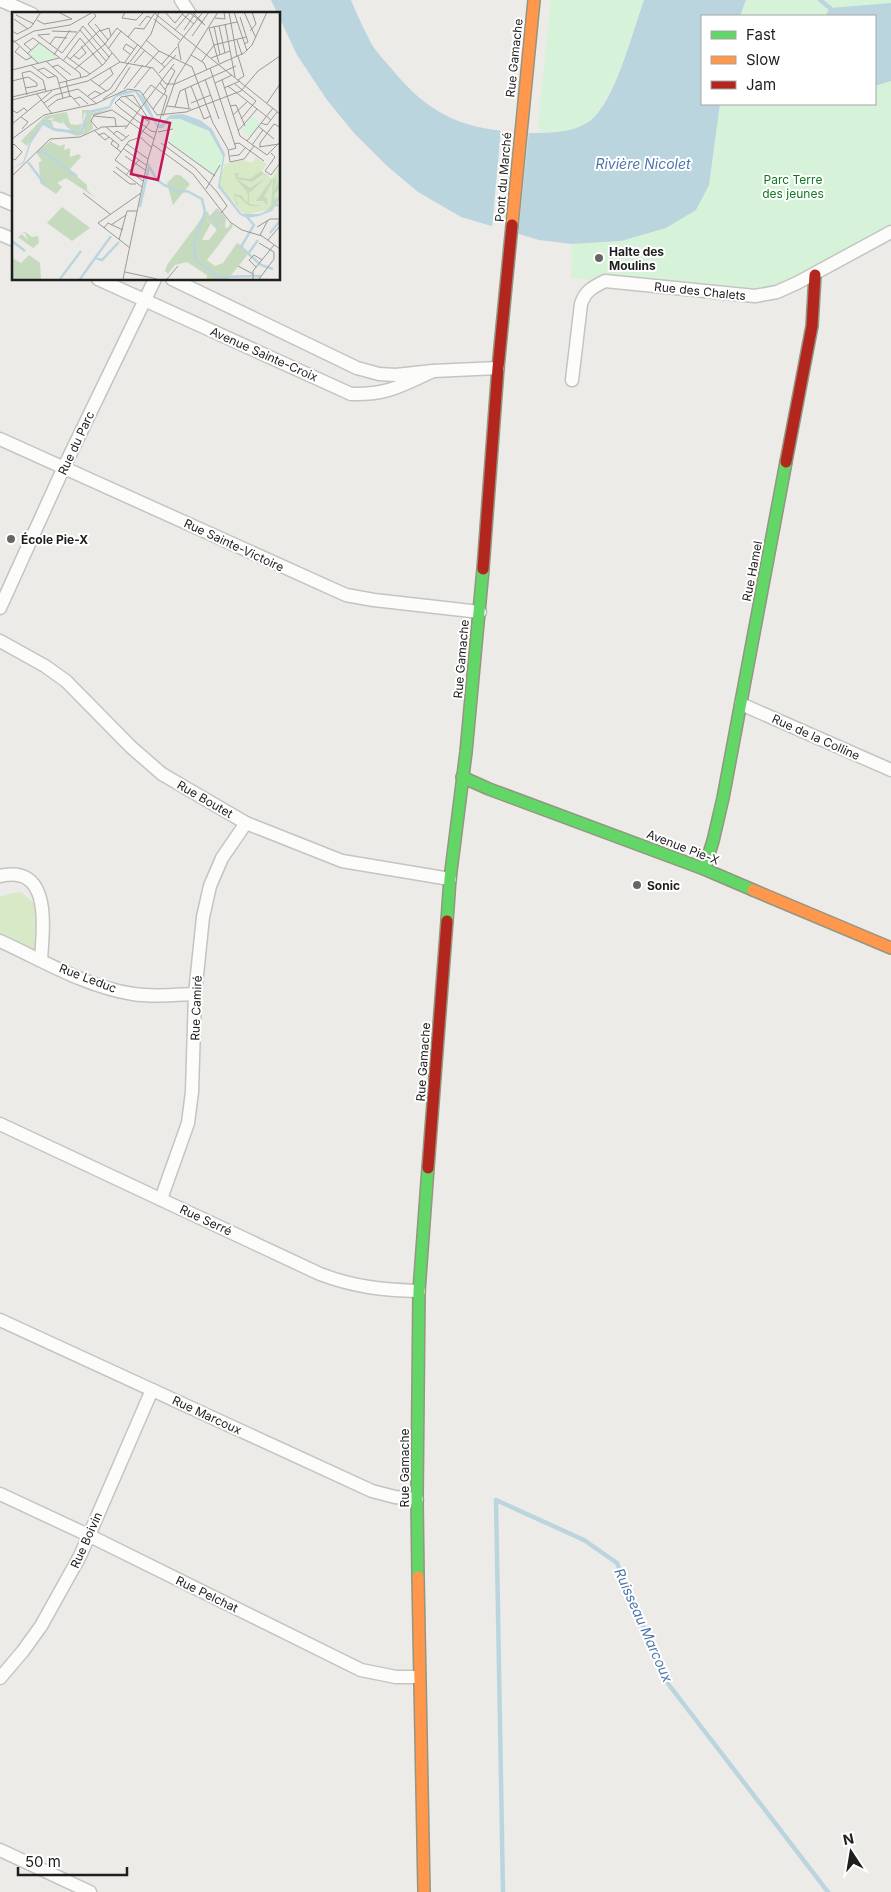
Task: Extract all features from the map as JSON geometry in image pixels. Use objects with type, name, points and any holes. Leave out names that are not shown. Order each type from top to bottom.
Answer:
[{"type":"street","points":[[0,0],[27,12]]},
{"type":"street","points":[[181,0],[189,12]]},
{"type":"street","name":"Rue Gamache","points":[[521,120],[534,0]]},
{"type":"street","name":"Pont du Marché","points":[[511,237],[521,120]]},
{"type":"street","points":[[0,199],[12,204]]},
{"type":"street","name":"Rue des Chalets","points":[[572,380],[581,304],[583,295],[591,287],[605,281],[755,296],[777,292],[815,275],[891,232]]},
{"type":"street","points":[[0,234],[12,239]]},
{"type":"street","name":"Rue Gamache","points":[[424,1892],[417,1499],[419,1291],[450,879],[466,752],[480,612],[498,368],[511,237]]},
{"type":"street","name":"Rue Hamel","points":[[704,869],[724,798],[812,326],[815,275]]},
{"type":"street","name":"Avenue Sainte-Croix","points":[[100,280],[351,394],[369,394],[392,390],[433,371]]},
{"type":"street","name":"Rue du Parc","points":[[0,608],[64,467],[155,280]]},
{"type":"street","name":"Avenue Sainte-Croix","points":[[174,280],[357,368],[378,374],[396,375],[498,368]]},
{"type":"street","name":"Rue Sainte-Victoire","points":[[0,438],[346,596],[480,612]]},
{"type":"street","name":"Rue Boutet","points":[[0,641],[45,666],[66,681],[131,747],[162,774],[246,823],[342,861],[450,879]]},
{"type":"street","name":"Rue de la Colline","points":[[741,704],[891,770]]},
{"type":"street","name":"Avenue Pie-X","points":[[462,777],[512,798],[704,869],[891,948]]},
{"type":"street","name":"Rue Camiré","points":[[161,1199],[188,1123],[192,1092],[194,994],[203,917],[210,886],[222,858],[246,823]]},
{"type":"street","points":[[0,876],[21,874],[30,878],[37,888],[41,900],[43,930],[41,960]]},
{"type":"street","name":"Rue Leduc","points":[[0,941],[100,985],[133,994],[168,996],[194,994]]},
{"type":"street","name":"Rue Serré","points":[[0,1124],[320,1274],[343,1283],[376,1290],[419,1291]]},
{"type":"street","name":"Rue Marcoux","points":[[0,1320],[372,1491],[395,1497],[417,1499]]},
{"type":"street","name":"Rue Boivin","points":[[2,1672],[40,1626],[80,1556],[152,1390]]},
{"type":"street","name":"Rue Pelchat","points":[[0,1494],[88,1535],[361,1670],[396,1676],[419,1677]]},
{"type":"street","points":[[0,1850],[90,1892]]},
{"type":"green space","points":[[551,0],[644,0],[619,71],[610,91],[590,121],[579,128],[541,133],[538,124]]},
{"type":"green space","name":"Parc Terre des jeunes","points":[[746,0],[891,0],[891,225],[813,269],[777,298],[571,278],[572,244],[621,241],[666,228],[709,185],[720,105],[876,105],[876,15],[740,15]]},
{"type":"green space","points":[[21,892],[33,903],[38,915],[39,936],[34,955],[0,938],[0,897]]},
{"type":"water","name":"Rivière Nicolet","points":[[271,0],[351,0],[374,48],[406,85],[421,99],[453,119],[471,125],[510,132],[533,133],[558,132],[575,128],[590,121],[596,115],[604,105],[618,77],[644,0],[746,0],[740,15],[701,15],[701,105],[720,105],[709,185],[696,210],[666,228],[621,241],[572,244],[539,240],[461,217],[418,192],[387,166],[354,133],[327,100],[297,55],[280,19],[280,12],[277,12]]},
{"type":"water","points":[[891,3],[891,81],[876,86],[876,15],[826,15],[830,8]]},
{"type":"pier","points":[[501,129],[529,130],[518,236],[492,228]]},
{"type":"waterway","points":[[820,0],[830,8]]},
{"type":"waterway","name":"Ruisseau Marcoux","points":[[503,1892],[496,1500],[584,1540],[617,1563],[666,1681],[828,1892]]},
{"type":"traffic: fast","points":[[704,869],[723,798],[786,462]]},
{"type":"traffic: fast","points":[[447,921],[450,879],[466,752],[483,569]]},
{"type":"traffic: fast","points":[[462,777],[489,789],[704,869],[753,890]]},
{"type":"traffic: fast","points":[[418,1577],[419,1291],[428,1168]]},
{"type":"traffic: slow","points":[[512,225],[534,0]]},
{"type":"traffic: slow","points":[[753,890],[891,948]]},
{"type":"traffic: slow","points":[[418,1577],[424,1892]]},
{"type":"traffic: jam","points":[[483,569],[498,368],[512,225]]},
{"type":"traffic: jam","points":[[786,462],[812,326],[815,275]]},
{"type":"traffic: jam","points":[[428,1168],[447,921]]},
{"type":"place","name":"Halte des Moulins","points":[[599,258]]},
{"type":"place","name":"École Pie-X","points":[[11,539]]},
{"type":"place","name":"Sonic","points":[[637,885]]}]
